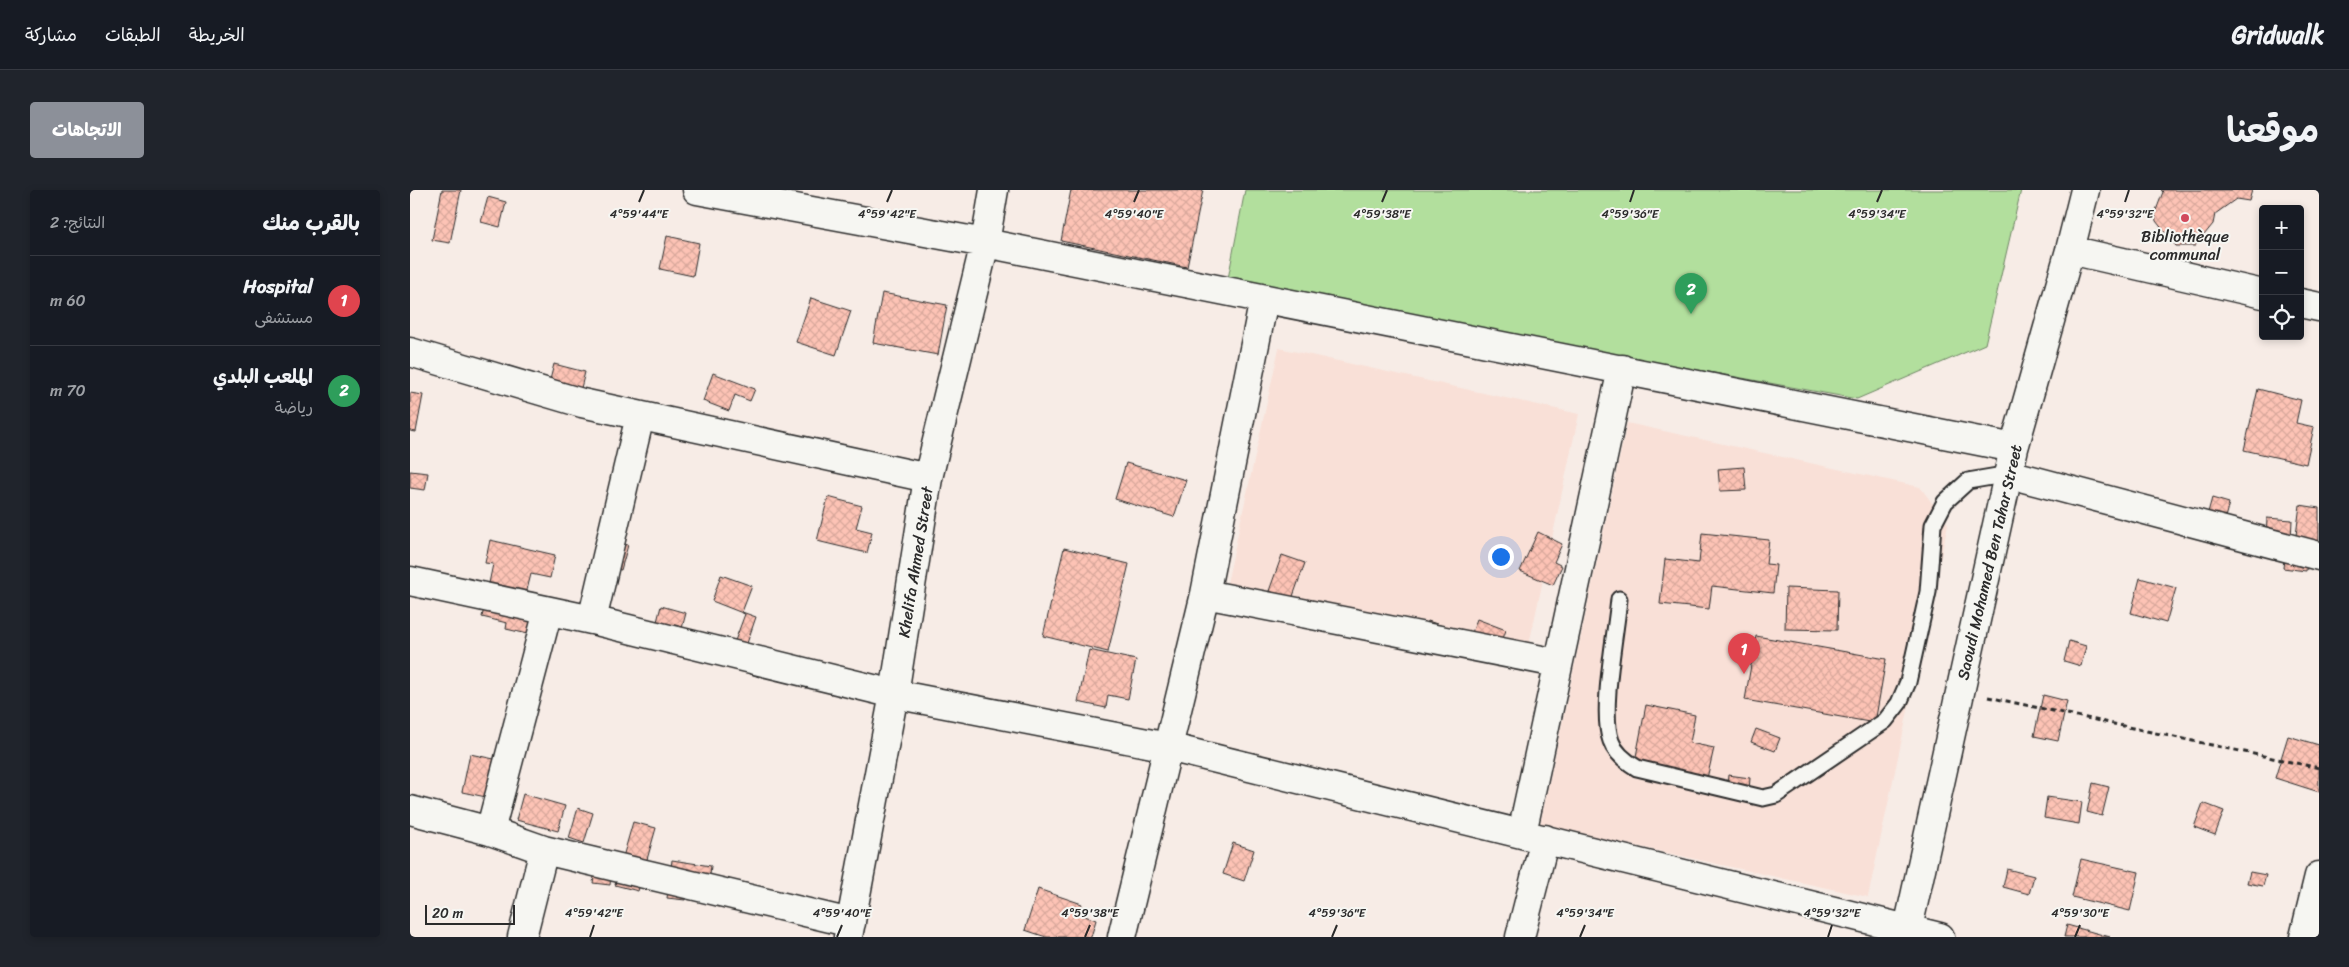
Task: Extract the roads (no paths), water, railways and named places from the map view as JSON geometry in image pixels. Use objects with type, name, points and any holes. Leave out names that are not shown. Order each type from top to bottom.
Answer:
[{"type":"street","points":[[697,190],[985,243],[1622,369],[2011,461],[2319,556]]},
{"type":"street","name":"Khelifa Ahmed Street","points":[[849,930],[894,694],[928,478],[985,243],[994,190]]},
{"type":"street","name":"Saoudi Mohamed Ben Tahar Street","points":[[1907,933],[2011,461],[2085,190]]},
{"type":"street","points":[[2070,250],[2259,293]]},
{"type":"street","points":[[1122,937],[1205,594],[1264,298]]},
{"type":"street","points":[[2304,304],[2319,307]]},
{"type":"street","points":[[410,352],[582,403],[928,478]]},
{"type":"street","points":[[1520,937],[1557,663],[1622,369]]},
{"type":"street","points":[[592,620],[640,416]]},
{"type":"street","points":[[410,581],[592,620],[894,694],[1168,747],[1533,836],[1907,933],[1940,937]]},
{"type":"street","points":[[1205,594],[1557,663]]},
{"type":"street","points":[[490,831],[548,611]]},
{"type":"street","points":[[410,810],[490,831],[544,850],[849,930]]},
{"type":"street","points":[[522,937],[544,850]]},
{"type":"street","points":[[2304,937],[2319,876]]},
{"type":"lane","points":[[1620,599],[1606,722],[1611,743],[1624,759],[1637,768],[1763,798],[1776,795],[1885,721],[1899,703],[1908,682],[1928,592],[1933,525],[1945,502],[1968,481],[2011,461]]},
{"type":"place","name":"Bibliothèque communal","points":[[2185,218]]},
{"type":"place","name":"الملعب البلدي","points":[[1691,314]]},
{"type":"place","name":"Hospital","points":[[1744,674]]}]
